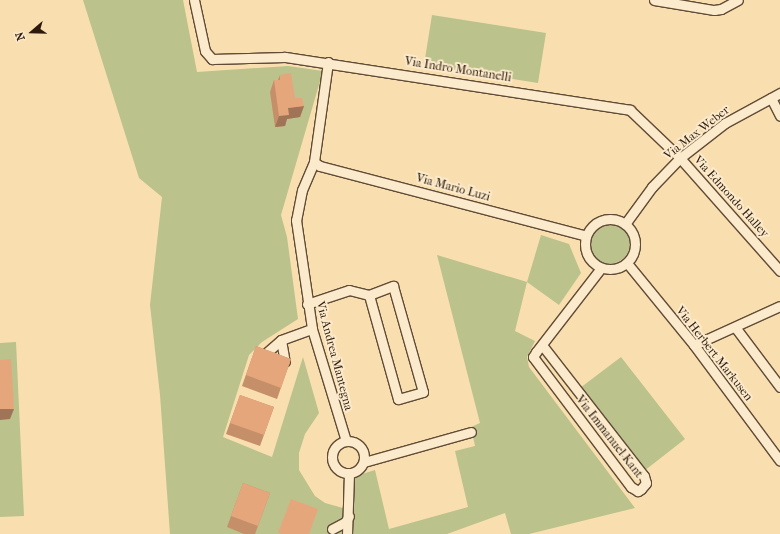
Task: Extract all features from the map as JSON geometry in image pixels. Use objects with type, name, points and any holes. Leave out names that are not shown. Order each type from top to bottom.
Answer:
[{"type":"street","name":"Via Indro Montanelli","points":[[194,0],[205,51],[212,59],[285,56],[630,110],[680,158]]},
{"type":"street","points":[[654,0],[714,10],[735,1]]},
{"type":"street","name":"Via Andrea Mantegna","points":[[328,62],[314,162],[302,190],[296,220],[307,304],[312,329],[346,441]]},
{"type":"street","name":"Via Max Weber","points":[[625,224],[652,187],[680,158],[725,122],[780,93]]},
{"type":"street","points":[[771,98],[780,116]]},
{"type":"street","name":"Via Edmondo Halley","points":[[680,158],[780,271]]},
{"type":"street","name":"Via Mario Luzi","points":[[314,162],[320,166],[586,236]]},
{"type":"street","points":[[603,220],[618,220],[625,224],[630,229],[635,243],[632,257],[627,263],[615,269],[600,268],[589,259],[586,252],[586,236],[590,229],[603,220]]},
{"type":"street","name":"Via Herbert Markusen","points":[[627,263],[694,345],[780,461]]},
{"type":"street","name":"Via Immanuel Kant","points":[[542,345],[644,476],[645,486],[638,490],[632,487],[535,361],[534,354],[600,268]]},
{"type":"street","points":[[307,304],[349,290],[369,295],[393,286],[424,392],[398,399],[369,295]]},
{"type":"street","points":[[694,345],[780,306]]},
{"type":"street","points":[[735,327],[780,387]]},
{"type":"street","points":[[265,354],[281,340],[312,329]]},
{"type":"street","points":[[281,340],[285,362]]},
{"type":"street","points":[[364,462],[471,432]]},
{"type":"street","points":[[346,441],[359,445],[364,453],[364,462],[358,470],[349,473],[336,467],[332,459],[337,445],[346,441]]},
{"type":"street","points":[[347,534],[347,494],[349,473]]},
{"type":"street","points":[[332,529],[345,522],[348,516]]},
{"type":"green space","points":[[83,0],[183,0],[197,72],[288,66],[323,71],[281,215],[287,237],[298,319],[262,342],[249,355],[223,437],[272,457],[303,357],[319,413],[305,434],[299,453],[299,470],[315,496],[325,503],[343,508],[343,480],[375,470],[389,529],[468,507],[455,451],[475,446],[471,427],[480,423],[437,255],[527,282],[515,331],[535,341],[527,357],[529,367],[635,508],[529,534],[511,534],[505,513],[447,534],[170,534],[160,395],[150,305],[162,197],[139,178]]},
{"type":"green space","points":[[432,15],[546,33],[538,83],[424,65]]},
{"type":"green space","points":[[605,222],[613,222],[621,225],[627,231],[630,243],[627,255],[621,261],[613,264],[605,264],[597,261],[591,255],[588,247],[588,239],[591,231],[597,225]]},
{"type":"green space","points":[[541,235],[569,244],[581,273],[559,305],[527,282]]},
{"type":"green space","points":[[16,342],[24,516],[0,517],[0,343]]},
{"type":"green space","points":[[621,357],[685,439],[644,471],[580,388]]},
{"type":"building","points":[[291,73],[295,98],[302,98],[304,106],[288,108],[289,115],[279,116],[274,80],[280,80],[280,75]]},
{"type":"building","points":[[256,346],[291,359],[281,388],[246,375]]},
{"type":"building","points":[[11,359],[14,409],[0,409],[0,360]]},
{"type":"building","points":[[240,395],[274,407],[264,435],[230,423]]},
{"type":"building","points":[[243,483],[270,493],[258,526],[231,516]]},
{"type":"building","points":[[291,499],[318,509],[309,534],[278,533]]}]
